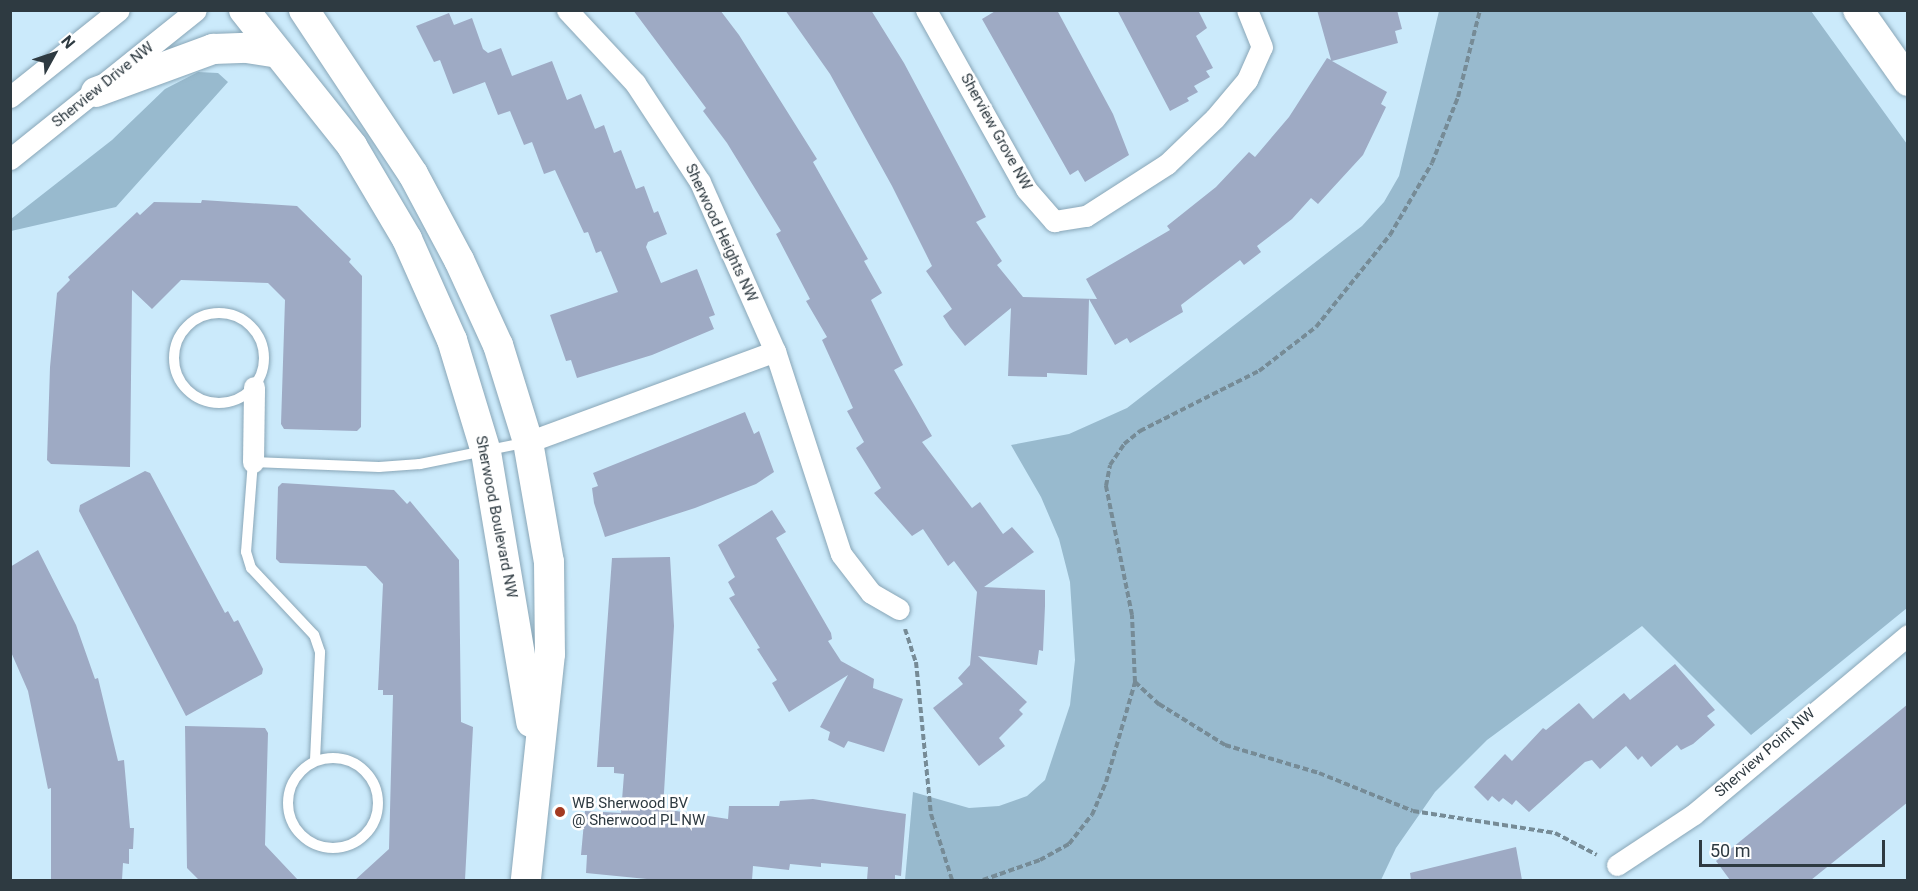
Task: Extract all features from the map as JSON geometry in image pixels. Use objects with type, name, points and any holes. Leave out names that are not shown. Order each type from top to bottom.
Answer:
[{"type":"street","points":[[10,97],[119,10]]},
{"type":"street","name":"Sherview Drive NW","points":[[10,159],[196,10]]},
{"type":"street","name":"Sherwood Boulevard NW","points":[[244,10],[352,146],[407,239],[452,340],[486,452],[510,579],[537,764]]},
{"type":"street","name":"Sherwood Boulevard NW","points":[[304,10],[338,57],[413,174],[459,260],[498,345],[528,442],[549,562],[550,654],[526,880]]},
{"type":"street","points":[[327,10],[338,57]]},
{"type":"street","name":"Sherwood Heights NW","points":[[567,10],[636,83],[681,148],[717,217],[776,351],[841,554],[871,593],[899,609]]},
{"type":"street","name":"Sherview Grove NW","points":[[926,10],[1026,189],[1054,222],[1086,216],[1167,164],[1215,118],[1247,80],[1262,47],[1247,10]]},
{"type":"street","points":[[1858,10],[1908,81]]},
{"type":"street","points":[[96,92],[213,50],[247,48],[277,53]]},
{"type":"street","points":[[528,442],[776,351]]},
{"type":"street","points":[[253,462],[254,387]]},
{"type":"street","name":"Sherview Point NW","points":[[1617,865],[1694,814],[1908,635]]},
{"type":"lane","points":[[215,313],[233,315],[248,323],[259,337],[264,354],[262,372],[254,387],[240,398],[223,403],[206,401],[190,393],[179,379],[174,362],[176,345],[184,329],[198,318],[215,313]]},
{"type":"lane","points":[[315,760],[320,652],[314,635],[251,568],[246,552],[253,462],[379,467],[486,452],[528,442]]},
{"type":"lane","points":[[335,757],[355,762],[370,776],[379,795],[372,824],[351,845],[331,849],[311,843],[296,830],[288,811],[294,781],[298,772],[315,760],[335,757]]},
{"type":"path","points":[[983,880],[1040,860],[1069,844],[1092,815],[1135,682],[1132,615],[1106,486],[1110,465],[1124,444],[1140,431],[1259,371],[1285,355],[1316,327],[1390,235],[1432,163],[1458,97],[1480,10]]},
{"type":"path","points":[[899,609],[916,662],[931,814],[952,880]]},
{"type":"path","points":[[1135,682],[1159,704],[1225,745],[1319,773],[1413,811],[1555,832],[1617,865]]},
{"type":"shaded area","points":[[1439,11],[1811,11],[1907,144],[1907,608],[1751,735],[1642,626],[1487,740],[1435,792],[1396,848],[1381,880],[905,880],[913,792],[969,808],[999,806],[1027,796],[1045,780],[1070,705],[1075,660],[1070,582],[1059,539],[1041,497],[1011,445],[1069,434],[1127,408],[1362,226],[1384,202],[1399,176]]},
{"type":"shaded area","points":[[198,72],[218,73],[228,82],[116,207],[11,231],[11,219],[112,140],[165,89]]},
{"type":"building","points":[[633,10],[720,10],[739,35],[817,159],[813,162],[868,259],[864,261],[882,293],[871,300],[903,365],[894,370],[932,436],[922,442],[972,508],[980,502],[1003,534],[1012,527],[1034,552],[984,587],[1045,590],[1045,606],[1043,651],[1039,650],[1037,665],[978,656],[1027,702],[1019,710],[1023,714],[999,738],[1005,746],[979,766],[933,708],[963,684],[958,678],[970,665],[977,592],[954,561],[948,566],[923,529],[912,536],[874,493],[881,488],[856,448],[864,442],[847,411],[853,408],[822,340],[827,337],[806,301],[810,299],[776,234],[781,231],[727,143],[703,111],[706,108]]},
{"type":"building","points":[[785,10],[871,10],[904,63],[986,217],[976,222],[1002,261],[997,265],[1023,297],[1097,299],[1086,279],[1170,230],[1167,226],[1216,187],[1249,152],[1255,157],[1289,117],[1327,58],[1331,60],[1317,10],[1397,10],[1402,29],[1395,31],[1398,43],[1332,61],[1387,92],[1381,104],[1386,107],[1363,155],[1318,204],[1311,198],[1292,219],[1257,246],[1261,252],[1244,265],[1240,260],[1181,305],[1183,312],[1130,343],[1127,338],[1115,345],[1089,299],[1087,375],[1047,373],[1047,377],[1008,376],[1011,308],[965,346],[950,327],[943,316],[952,309],[926,271],[932,266],[892,186],[830,74]]},
{"type":"building","points":[[997,10],[1057,10],[1113,114],[1129,155],[1085,182],[1078,170],[1070,175],[982,19]]},
{"type":"building","points":[[1117,10],[1198,10],[1207,28],[1196,36],[1213,68],[1206,71],[1210,77],[1194,86],[1198,92],[1187,98],[1189,101],[1170,111]]},
{"type":"building","points":[[449,13],[454,25],[472,18],[483,49],[488,53],[501,48],[512,76],[552,61],[567,100],[581,94],[595,129],[604,125],[614,153],[621,150],[636,189],[644,186],[654,213],[658,211],[667,234],[648,242],[646,247],[661,283],[697,269],[715,315],[709,317],[714,329],[652,355],[577,378],[571,360],[566,361],[550,315],[618,292],[601,251],[596,253],[588,232],[584,233],[555,170],[544,174],[532,142],[524,145],[510,111],[498,115],[485,82],[453,94],[440,60],[434,62],[416,26]]},
{"type":"building","points":[[202,200],[297,206],[351,259],[349,262],[362,276],[361,427],[357,431],[284,429],[281,424],[285,300],[268,283],[181,280],[152,309],[132,290],[130,467],[51,464],[47,460],[50,367],[57,293],[70,280],[68,277],[137,212],[140,215],[154,202],[201,203]]},
{"type":"building","points":[[745,412],[754,434],[759,431],[774,472],[756,484],[695,508],[605,537],[594,503],[592,488],[598,486],[593,473]]},
{"type":"building","points":[[145,471],[150,473],[225,613],[228,611],[234,622],[238,620],[263,669],[262,674],[186,716],[79,511],[80,505]]},
{"type":"building","points":[[282,483],[394,490],[407,504],[410,501],[459,560],[461,722],[473,727],[465,880],[355,880],[389,849],[393,695],[383,695],[383,690],[378,690],[383,584],[366,566],[280,563],[276,559],[278,487]]},
{"type":"building","points":[[772,510],[786,532],[776,538],[831,633],[832,639],[828,641],[841,661],[874,679],[873,688],[903,699],[884,752],[848,741],[844,748],[828,740],[830,732],[820,727],[848,675],[789,712],[772,683],[777,680],[729,598],[735,595],[728,582],[735,577],[718,545]]},
{"type":"building","points":[[38,550],[76,625],[95,679],[98,678],[118,761],[124,760],[130,828],[134,828],[133,849],[129,849],[129,864],[123,863],[122,880],[51,880],[51,788],[48,789],[28,691],[11,652],[10,567]]},
{"type":"building","points":[[670,557],[674,626],[663,809],[728,819],[729,806],[779,806],[780,801],[813,799],[906,814],[901,876],[895,875],[895,880],[867,880],[868,867],[821,863],[821,867],[790,864],[789,870],[753,866],[752,880],[657,880],[586,873],[587,855],[581,855],[585,811],[621,813],[624,774],[614,773],[614,767],[597,767],[612,558]]},
{"type":"building","points":[[1675,664],[1715,710],[1707,716],[1715,725],[1693,744],[1681,750],[1677,745],[1651,767],[1642,756],[1638,760],[1626,746],[1600,769],[1592,760],[1585,762],[1529,812],[1516,800],[1512,805],[1503,798],[1499,802],[1492,796],[1488,801],[1474,787],[1505,754],[1512,761],[1543,728],[1546,730],[1579,703],[1593,719],[1624,693],[1630,700]]},
{"type":"building","points":[[1908,704],[1908,802],[1811,880],[1730,880],[1716,861]]},
{"type":"building","points":[[185,726],[265,728],[268,733],[265,845],[298,880],[199,880],[187,868]]},
{"type":"building","points":[[1516,847],[1522,880],[1411,880],[1410,873]]},
{"type":"place","name":"WB Sherwood BV @ Sherwood PL NW","points":[[560,812]]}]
